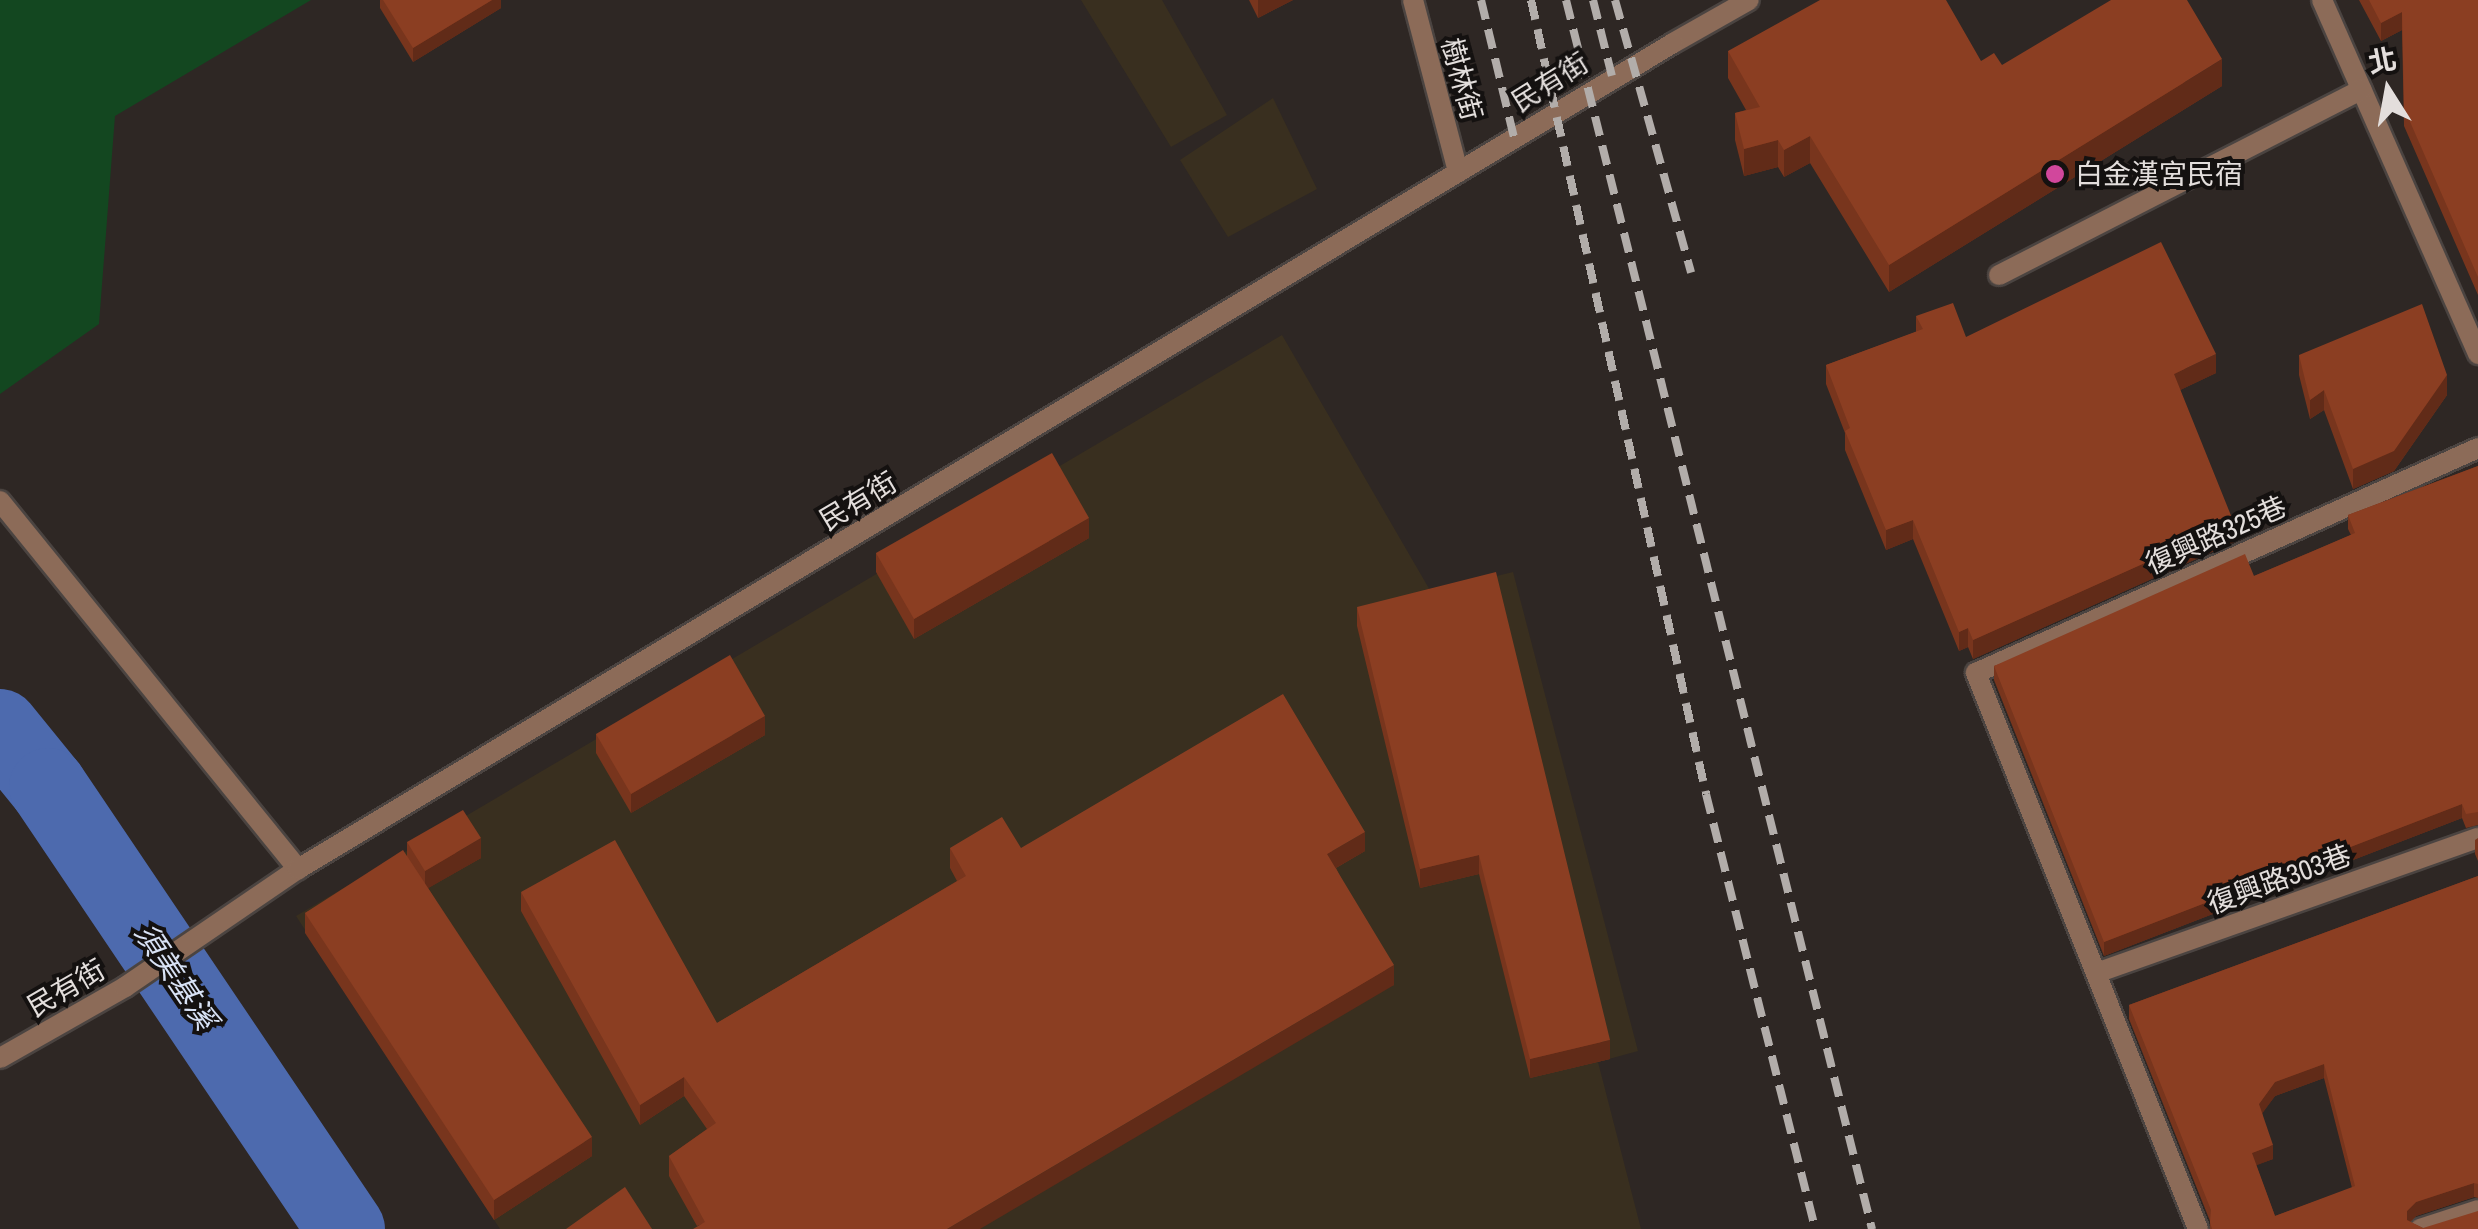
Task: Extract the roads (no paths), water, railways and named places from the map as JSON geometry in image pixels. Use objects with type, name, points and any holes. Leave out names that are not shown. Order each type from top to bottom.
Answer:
[{"type":"street","name":"樹林街","points":[[1413,0],[1458,172]]},
{"type":"street","name":"民有街","points":[[0,1058],[124,986],[298,869],[1750,0]]},
{"type":"street","points":[[2322,0],[2478,354]]},
{"type":"street","points":[[1999,275],[2361,90]]},
{"type":"street","name":"復興路325巷","points":[[2099,972],[1976,672],[2478,448]]},
{"type":"street","points":[[0,501],[298,869]]},
{"type":"street","name":"復興路303巷","points":[[2099,972],[2478,838]]},
{"type":"street","points":[[2099,972],[2198,1229]]},
{"type":"street","points":[[2420,1229],[2478,1210]]},
{"type":"waterway","name":"須美基溪","points":[[0,728],[48,787],[346,1229]]},
{"type":"railway","points":[[1481,0],[1514,137]]},
{"type":"railway","points":[[1531,0],[1706,794],[1815,1229]]},
{"type":"railway","points":[[1566,0],[1872,1229]]},
{"type":"railway","points":[[1593,0],[1612,76]]},
{"type":"railway","points":[[1615,0],[1691,273]]},
{"type":"place","name":"白金漢宮民宿","points":[[2055,174]]}]
